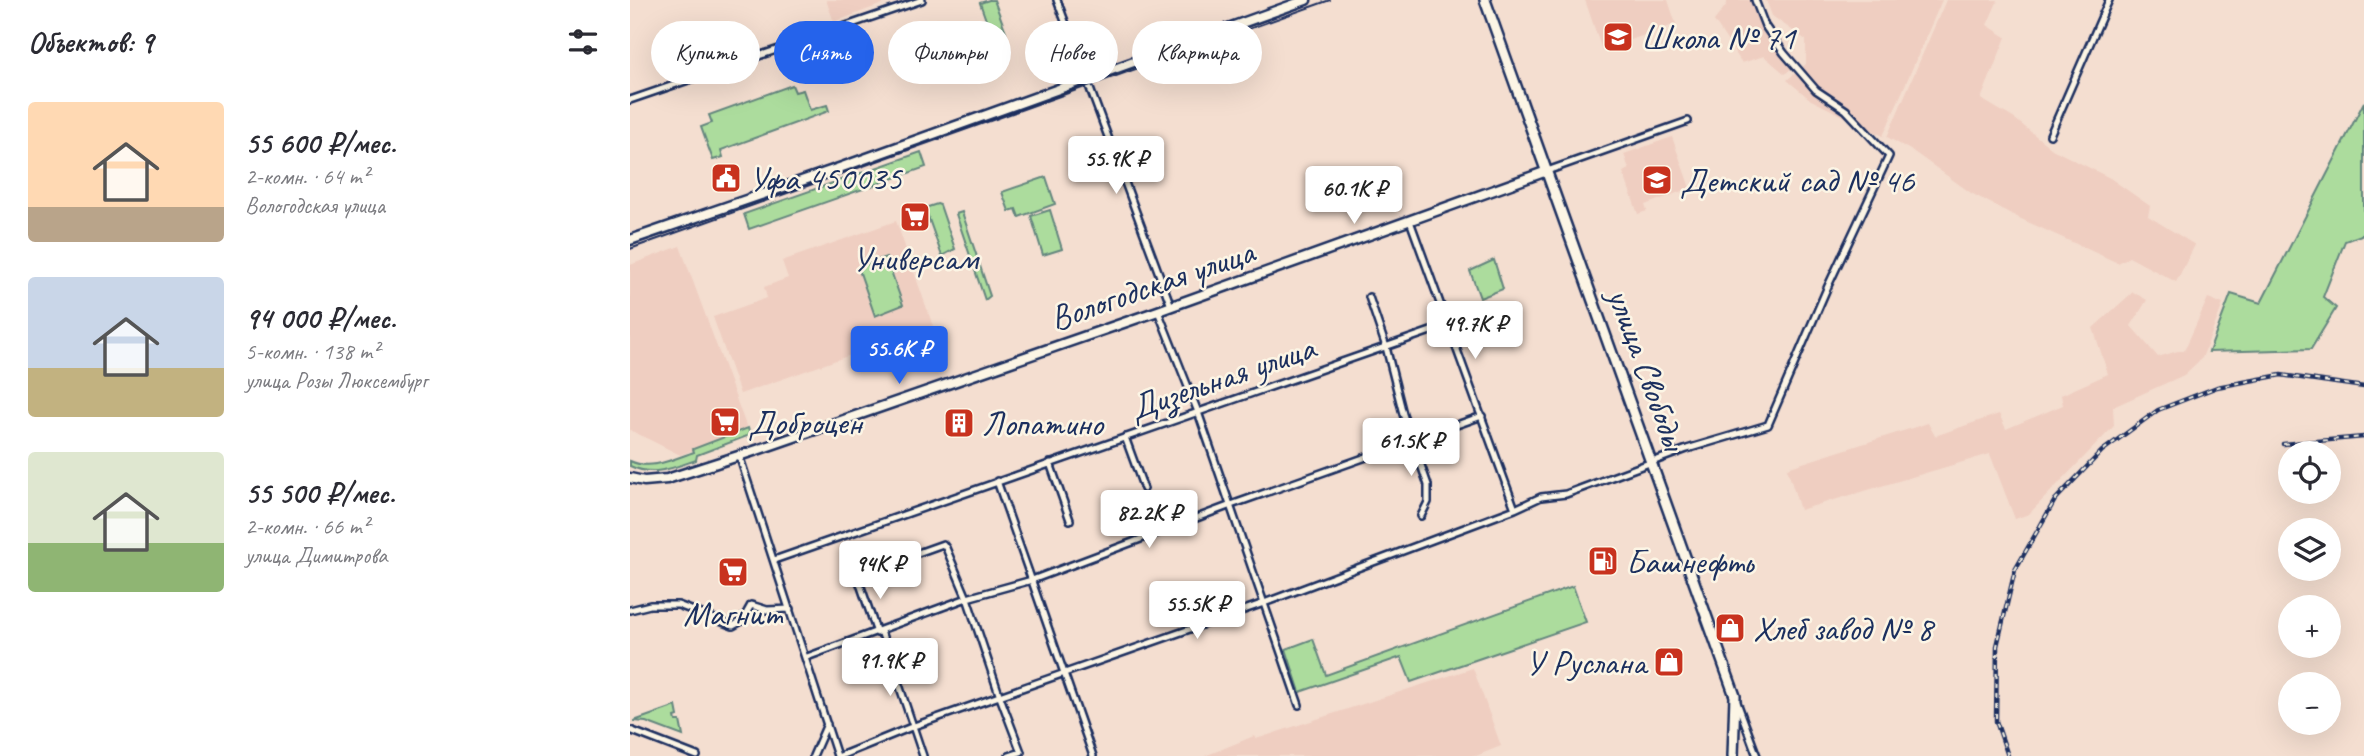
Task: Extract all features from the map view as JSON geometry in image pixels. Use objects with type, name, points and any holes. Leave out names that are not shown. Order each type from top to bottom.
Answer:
[{"type":"main road","points":[[1118,66],[1306,0]]},
{"type":"main road","name":"улица Свободы","points":[[1485,0],[1735,696]]},
{"type":"main road","points":[[630,240],[842,167],[1069,84]]},
{"type":"main road","name":"Вологодская улица","points":[[630,478],[644,481],[667,479],[739,456],[1158,311],[1547,171]]},
{"type":"main road","points":[[1733,756],[1735,696]]},
{"type":"street","points":[[630,100],[922,0]]},
{"type":"street","points":[[1057,0],[1065,21]]},
{"type":"street","points":[[739,456],[839,756],[914,726],[1264,603],[1516,509],[1541,497],[1566,494],[1755,427],[1768,425],[1828,286],[1889,156],[1846,110],[1816,90],[1784,53],[1765,26],[1755,0]]},
{"type":"street","points":[[2050,135],[2109,0]]},
{"type":"street","points":[[1087,84],[1171,306]]},
{"type":"street","name":"Вологодская улица","points":[[1547,171],[1688,121]]},
{"type":"street","points":[[1410,221],[1516,509]]},
{"type":"street","points":[[1369,297],[1387,347],[1403,414],[1428,485],[1428,502],[1421,516]]},
{"type":"street","points":[[1158,311],[1198,412],[1299,705]]},
{"type":"street","name":"Дизельная улица","points":[[774,560],[1448,325]]},
{"type":"street","points":[[807,657],[967,598],[1032,580],[1231,505],[1482,416]]},
{"type":"street","points":[[1125,438],[1144,489]]},
{"type":"street","points":[[1050,463],[1070,520]]},
{"type":"street","points":[[997,481],[1093,756]]},
{"type":"street","points":[[915,554],[943,544],[967,598],[1021,752],[1009,756]]},
{"type":"street","points":[[858,578],[923,756]]},
{"type":"street","points":[[630,610],[650,605],[678,605],[733,626],[743,621],[751,605],[768,610],[790,609]]},
{"type":"street","name":"улица Свободы","points":[[1735,696],[1757,756]]},
{"type":"street","points":[[813,756],[827,724]]},
{"type":"street","points":[[630,730],[697,756]]},
{"type":"shaded area","points":[[826,0],[893,0],[837,21],[834,21]]},
{"type":"shaded area","name":"Школа № 71","points":[[1585,0],[1668,0],[1676,24],[1602,50]]},
{"type":"shaded area","points":[[1727,0],[1751,0],[1769,39],[1793,67],[1785,74],[1764,56],[1742,63],[1714,21],[1727,4]]},
{"type":"shaded area","points":[[1766,0],[1942,0],[1883,136],[1811,100],[1787,80],[1806,64],[1806,40],[1772,16]]},
{"type":"shaded area","points":[[1946,0],[1998,0],[1987,25],[2006,37],[1981,99],[2015,119],[2052,149],[2110,178],[2150,206],[2148,216],[2195,245],[2176,282],[2129,257],[2118,263],[2019,218],[1971,193],[1914,152],[1887,137]]},
{"type":"shaded area","name":"Детский сад № 46","points":[[1672,137],[1690,188],[1645,205],[1647,211],[1638,214],[1623,172],[1629,169],[1624,154]]},
{"type":"shaded area","points":[[896,221],[933,326],[740,394],[713,317],[767,298],[764,287],[788,278],[782,261]]},
{"type":"shaded area","points":[[680,246],[748,431],[680,455],[630,430],[630,265]]},
{"type":"shaded area","points":[[2133,292],[2147,300],[2131,326],[2158,357],[2184,351],[2208,298],[2223,304],[2202,358],[2184,375],[2113,407],[2114,426],[2029,514],[2015,519],[1990,454],[1800,510],[1787,468],[1928,423],[1935,436],[1999,414],[2006,429],[2063,405],[2061,395],[2108,374],[2093,328]]},
{"type":"shaded area","points":[[1473,668],[1501,746],[1476,756],[1205,756],[1254,736],[1256,739]]},
{"type":"green space","points":[[994,0],[1002,21],[986,21],[980,3]]},
{"type":"green space","points":[[792,85],[795,92],[803,90],[810,110],[827,105],[829,111],[721,150],[723,157],[713,160],[701,127],[712,123],[709,115]]},
{"type":"green space","points":[[2364,102],[2364,234],[2345,241],[2323,297],[2336,308],[2311,349],[2209,352],[2231,294],[2261,303]]},
{"type":"green space","points":[[921,152],[926,167],[749,229],[744,214]]},
{"type":"green space","points":[[1046,177],[1055,204],[1019,217],[1016,209],[1009,211],[1002,192]]},
{"type":"green space","points":[[940,205],[955,249],[942,256],[925,208]]},
{"type":"green space","points":[[1050,210],[1062,249],[1043,255],[1031,216]]},
{"type":"green space","points":[[962,212],[990,296],[985,300],[956,214]]},
{"type":"green space","points":[[886,257],[903,305],[875,316],[858,267]]},
{"type":"green space","points":[[1494,260],[1503,289],[1480,298],[1470,271]]},
{"type":"green space","points":[[748,428],[750,435],[697,455],[696,460],[679,466],[647,471],[630,466],[630,461],[646,465],[670,461]]},
{"type":"green space","points":[[1573,586],[1586,622],[1411,682],[1401,657],[1300,692],[1286,649],[1313,639],[1326,675]]},
{"type":"green space","points":[[676,706],[678,716],[675,717],[676,721],[680,721],[683,736],[646,722],[634,721]]},
{"type":"tram line","points":[[630,249],[1330,0]]},
{"type":"railway","points":[[2008,756],[1996,721],[1997,646],[2015,570],[2055,500],[2102,451],[2158,410],[2217,387],[2281,375],[2364,387]]},
{"type":"railway","points":[[2318,441],[2364,437]]},
{"type":"place","name":"Школа № 71","points":[[1618,37]]},
{"type":"place","name":"Уфа 450035","points":[[726,178]]},
{"type":"place","name":"Детский сад № 46","points":[[1657,180]]},
{"type":"place","name":"Универсам","points":[[915,217]]},
{"type":"place","name":"Доброцен","points":[[725,422]]},
{"type":"place","name":"Лопатино","points":[[959,423]]},
{"type":"place","name":"Башнефть","points":[[1603,561]]},
{"type":"place","name":"Магнит","points":[[733,572]]},
{"type":"place","name":"Хлеб завод № 8","points":[[1730,628]]},
{"type":"place","name":"У Руслана","points":[[1669,662]]}]
